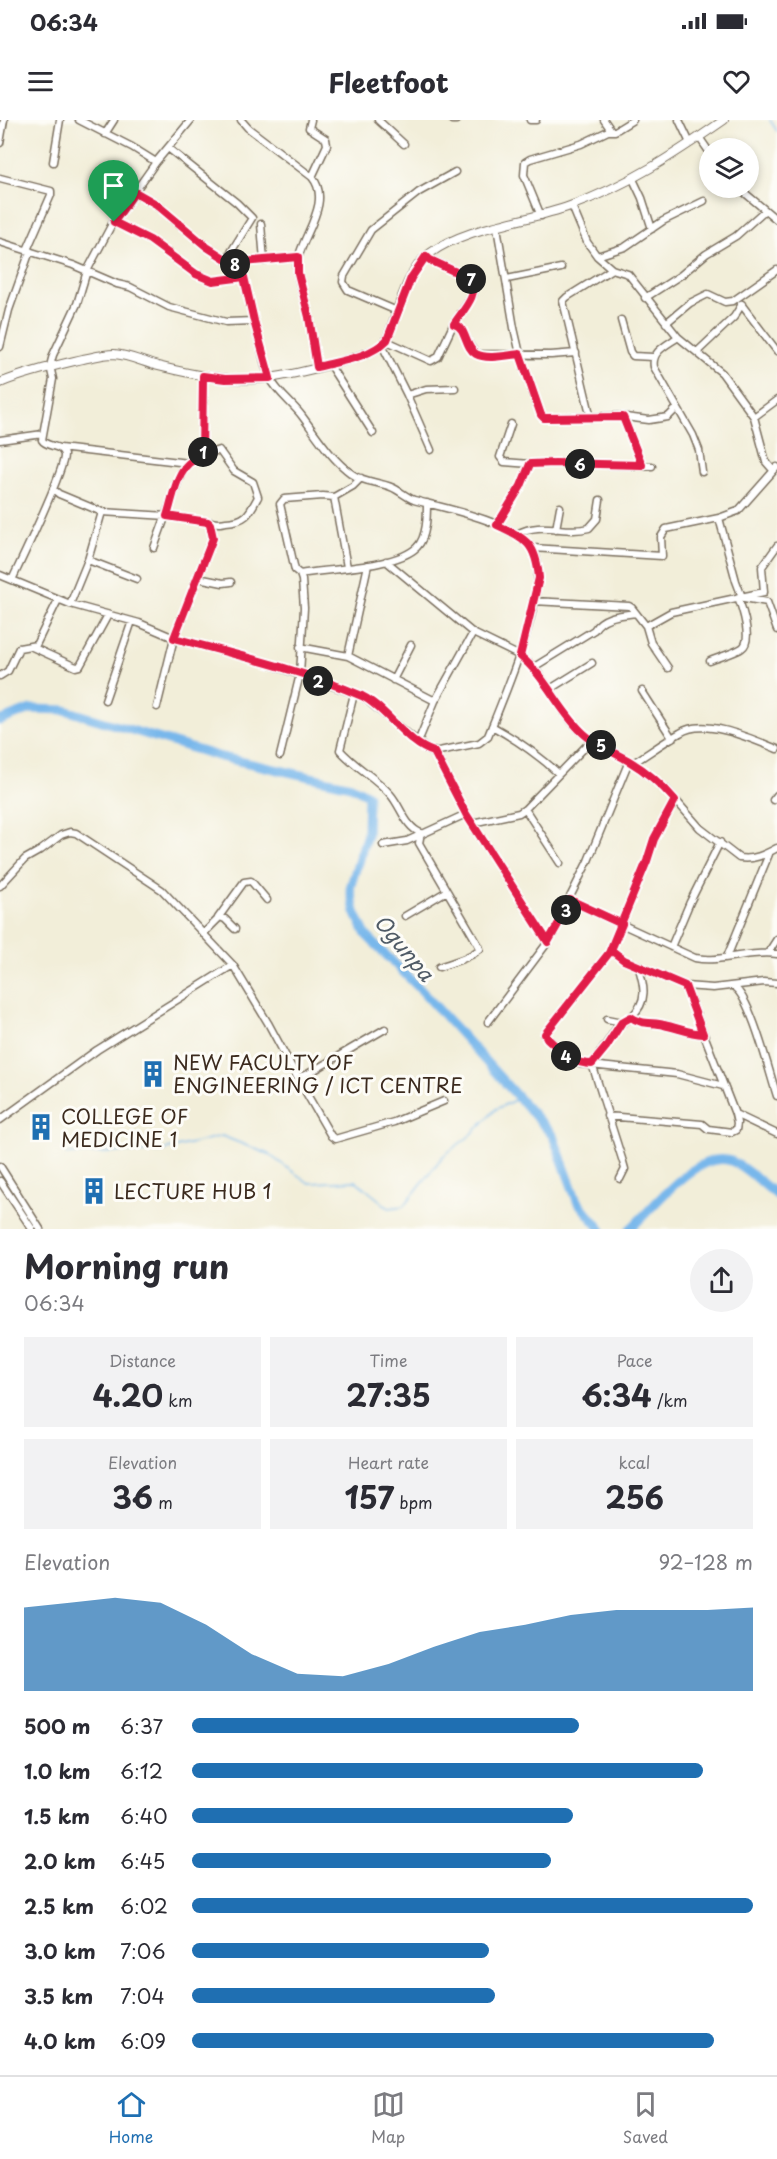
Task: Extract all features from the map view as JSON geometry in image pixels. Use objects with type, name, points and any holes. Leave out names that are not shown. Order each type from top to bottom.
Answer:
[{"type":"street","points":[[0,143],[4,120]]},
{"type":"street","points":[[53,162],[60,120]]},
{"type":"street","points":[[80,120],[156,162]]},
{"type":"street","points":[[105,134],[114,120]]},
{"type":"street","points":[[188,463],[60,448],[44,444],[43,434],[53,380],[51,366],[53,355],[77,304],[87,270],[114,222],[156,162],[191,120]]},
{"type":"street","points":[[241,120],[248,128],[312,177],[319,187],[319,201],[298,257],[298,273],[309,317],[317,367]]},
{"type":"street","points":[[311,120],[309,128],[326,139],[327,146],[312,177]]},
{"type":"street","points":[[378,120],[385,124],[404,144]]},
{"type":"street","points":[[530,120],[536,120]]},
{"type":"street","points":[[604,120],[611,130]]},
{"type":"street","points":[[541,216],[524,175],[525,162],[581,144],[611,130],[615,131],[633,120]]},
{"type":"street","points":[[679,120],[690,143]]},
{"type":"street","points":[[0,383],[20,374],[112,354],[203,376],[234,379],[270,378],[358,356],[384,343],[411,278],[426,256],[441,245],[497,226],[572,206],[633,179],[724,120]]},
{"type":"street","points":[[168,148],[237,203],[252,218],[226,260]]},
{"type":"street","points":[[397,311],[348,290],[343,282],[344,276],[371,230],[420,192],[455,172]]},
{"type":"street","points":[[0,178],[51,191],[28,250],[0,347]]},
{"type":"street","points":[[633,179],[652,229]]},
{"type":"street","points":[[135,192],[156,204],[207,247],[232,263],[298,257]]},
{"type":"street","points":[[750,198],[777,220]]},
{"type":"street","points":[[597,256],[625,247],[663,221],[704,201]]},
{"type":"street","points":[[532,548],[662,556],[661,537],[666,530],[719,518],[738,511],[775,468],[766,462],[754,417],[722,373],[678,337],[628,274],[612,269],[597,256],[587,242],[572,206]]},
{"type":"street","points":[[645,298],[681,275],[706,254],[736,236],[764,211]]},
{"type":"street","points":[[114,222],[150,240],[196,274],[213,281],[244,277]]},
{"type":"street","points":[[261,224],[264,261]]},
{"type":"street","points":[[497,226],[513,328],[541,415],[544,418],[623,417],[649,420],[673,414],[677,408]]},
{"type":"street","points":[[0,242],[87,270],[130,287],[169,307],[226,322],[254,321]]},
{"type":"street","points":[[384,343],[430,361],[438,357],[454,324],[473,295],[474,283],[471,279],[426,256]]},
{"type":"street","points":[[0,575],[58,600],[132,621],[174,638],[260,661],[354,694],[369,701],[400,729],[434,752],[479,743],[488,736],[520,656],[539,578],[536,554],[517,534],[447,507],[412,499],[391,487],[354,476],[340,464],[270,378],[241,263]]},
{"type":"street","points":[[507,279],[561,268]]},
{"type":"street","points":[[591,418],[563,301],[612,269]]},
{"type":"street","points":[[666,323],[703,295],[708,294],[725,302],[736,299],[777,270]]},
{"type":"street","points":[[736,299],[777,351]]},
{"type":"street","points":[[697,352],[734,317],[742,304]]},
{"type":"street","points":[[621,320],[633,356],[653,357],[678,337]]},
{"type":"street","points":[[454,324],[460,327],[470,349],[477,354],[576,353]]},
{"type":"street","points":[[384,343],[431,450]]},
{"type":"street","points":[[653,357],[654,367],[693,435],[699,450],[702,472]]},
{"type":"street","points":[[329,364],[373,433]]},
{"type":"street","points":[[202,457],[203,376]]},
{"type":"street","points":[[407,395],[426,389],[455,388]]},
{"type":"street","points":[[754,417],[777,400]]},
{"type":"street","points":[[623,417],[642,465]]},
{"type":"street","points":[[510,424],[501,460],[530,464],[652,466]]},
{"type":"street","points":[[0,440],[43,434]]},
{"type":"street","points":[[12,580],[53,489],[63,458],[60,448]]},
{"type":"street","points":[[53,489],[59,494],[102,512],[167,516],[217,524],[235,523],[245,517],[258,497],[253,482],[234,471],[219,450],[194,458],[180,476],[167,516],[159,530],[154,548]]},
{"type":"street","points":[[497,525],[521,486],[530,464]]},
{"type":"street","points":[[280,756],[300,674],[304,608],[300,574],[295,570],[280,504],[281,501],[323,496],[334,497],[353,486],[361,478]]},
{"type":"street","points":[[334,497],[347,567]]},
{"type":"street","points":[[517,534],[530,528],[589,528],[597,519],[600,500]]},
{"type":"street","points":[[300,574],[368,565],[409,553],[418,547],[423,537],[427,502]]},
{"type":"street","points":[[556,529],[560,507]]},
{"type":"street","points":[[70,604],[88,560],[102,512]]},
{"type":"street","points":[[710,661],[742,649],[747,635],[740,597],[719,518]]},
{"type":"street","points":[[158,707],[174,638],[213,538],[210,524]]},
{"type":"street","points":[[777,546],[762,567],[764,592],[777,630]]},
{"type":"street","points":[[88,560],[137,579]]},
{"type":"street","points":[[386,561],[473,633],[520,656],[534,667],[571,721],[592,740],[631,762],[666,789],[700,828],[739,858],[749,859],[769,854],[777,848]]},
{"type":"street","points":[[348,656],[368,565]]},
{"type":"street","points":[[198,578],[223,583],[231,582]]},
{"type":"street","points":[[646,626],[671,612],[764,592]]},
{"type":"street","points":[[740,597],[767,602]]},
{"type":"street","points":[[32,647],[36,645],[58,600]]},
{"type":"street","points":[[533,601],[632,608],[646,626],[651,643],[668,668]]},
{"type":"street","points":[[534,667],[594,630],[605,619],[636,613]]},
{"type":"street","points":[[0,676],[8,671],[19,648],[32,647],[76,667],[80,666],[108,615]]},
{"type":"street","points":[[105,700],[132,621]]},
{"type":"street","points":[[418,742],[435,701],[473,633]]},
{"type":"street","points":[[393,680],[411,645]]},
{"type":"street","points":[[300,647],[348,656],[435,701]]},
{"type":"street","points":[[550,689],[592,663]]},
{"type":"street","points":[[642,691],[672,738]]},
{"type":"street","points":[[354,694],[340,750],[392,795],[413,830],[421,833]]},
{"type":"street","points":[[492,726],[541,757],[559,774]]},
{"type":"street","points":[[488,1022],[548,942],[568,907],[631,762],[680,732],[699,727],[747,736],[777,749]]},
{"type":"street","points":[[472,823],[519,813],[525,809],[592,740]]},
{"type":"street","points":[[434,752],[466,814],[548,942]]},
{"type":"street","points":[[675,800],[656,834],[611,950],[545,1034],[572,1060],[580,1064],[677,1074],[723,1086]]},
{"type":"street","points":[[525,809],[560,863]]},
{"type":"street","points":[[383,845],[407,841],[466,814]]},
{"type":"street","points":[[0,886],[25,859],[61,835],[70,832],[76,833],[162,890],[233,965],[331,1136],[335,1139],[394,1122],[444,1101]]},
{"type":"street","points":[[421,833],[419,843],[480,950],[467,958],[439,967]]},
{"type":"street","points":[[671,947],[690,902],[720,842]]},
{"type":"street","points":[[727,957],[769,854]]},
{"type":"street","points":[[203,934],[218,918],[244,882],[251,881],[267,900]]},
{"type":"street","points":[[405,916],[447,891]]},
{"type":"street","points":[[570,900],[694,958],[711,960],[757,952],[777,954]]},
{"type":"street","points":[[218,918],[223,917],[235,929]]},
{"type":"street","points":[[768,953],[777,939]]},
{"type":"street","points":[[611,950],[624,960],[685,986],[734,987],[764,982],[777,983]]},
{"type":"street","points":[[0,1120],[97,1050],[233,965]]},
{"type":"street","points":[[592,1064],[622,1022],[631,1017],[640,1005],[645,992],[638,965]]},
{"type":"street","points":[[607,1116],[702,1124],[708,1129],[732,1132],[736,1130],[735,1114],[723,1086],[716,1060],[703,1034],[685,986]]},
{"type":"street","points":[[734,987],[742,994],[760,1039],[777,1096]]},
{"type":"street","points":[[631,1017],[638,1022],[662,1024],[703,1034]]},
{"type":"street","points":[[607,1019],[622,1022]]},
{"type":"street","points":[[297,1077],[306,1075],[385,1029]]},
{"type":"street","points":[[592,1064],[607,1116],[624,1162],[625,1169],[620,1179]]},
{"type":"street","points":[[735,1114],[777,1134]]},
{"type":"street","points":[[0,1166],[40,1229]]},
{"type":"street","points":[[0,1181],[32,1229]]},
{"type":"waterway","points":[[770,120],[777,131]]},
{"type":"waterway","name":"Ogunpa","points":[[0,721],[31,709],[65,710],[221,757],[351,786],[368,795],[367,834],[350,888],[355,912],[366,935],[422,991],[553,1136],[577,1201],[601,1229]]},
{"type":"waterway","points":[[66,1154],[160,1151],[222,1136],[268,1154],[309,1183],[356,1181],[389,1208],[404,1206],[443,1156],[471,1135],[496,1109],[519,1098]]},
{"type":"waterway","name":"Ogunpa","points":[[630,1229],[663,1195],[690,1172],[704,1164],[718,1160],[736,1163],[777,1195]]},
{"type":"place","name":"NEW FACULTY OF ENGINEERING / ICT CENTRE","points":[[153,1074]]},
{"type":"place","name":"COLLEGE OF MEDICINE 1","points":[[41,1127]]},
{"type":"place","name":"LECTURE HUB 1","points":[[94,1191]]},
{"type":"route","points":[[114,222],[135,192],[156,204],[207,247],[232,263],[298,257],[298,273],[309,317],[317,367],[358,356],[375,349],[387,340],[411,278],[426,256],[471,279],[474,283],[473,295],[454,324],[460,327],[470,349],[477,354],[483,356],[520,354],[544,418],[623,417],[642,465],[530,464],[521,486],[497,525],[517,534],[529,544],[536,554],[539,578],[520,656],[534,667],[581,732],[633,763],[666,789],[675,800],[658,828],[647,861],[622,924],[609,953],[545,1034],[568,1058],[580,1064],[592,1064],[606,1047],[616,1029],[631,1017],[638,1022],[662,1024],[695,1034],[703,1034],[685,986],[624,960],[611,950],[622,924],[570,900],[548,942],[466,814],[434,752],[400,729],[369,701],[362,696],[260,661],[174,638],[213,538],[208,522],[167,516],[183,468],[194,458],[202,457],[203,376],[225,379],[270,378],[244,277],[213,281],[196,274],[150,240],[114,222]]}]
